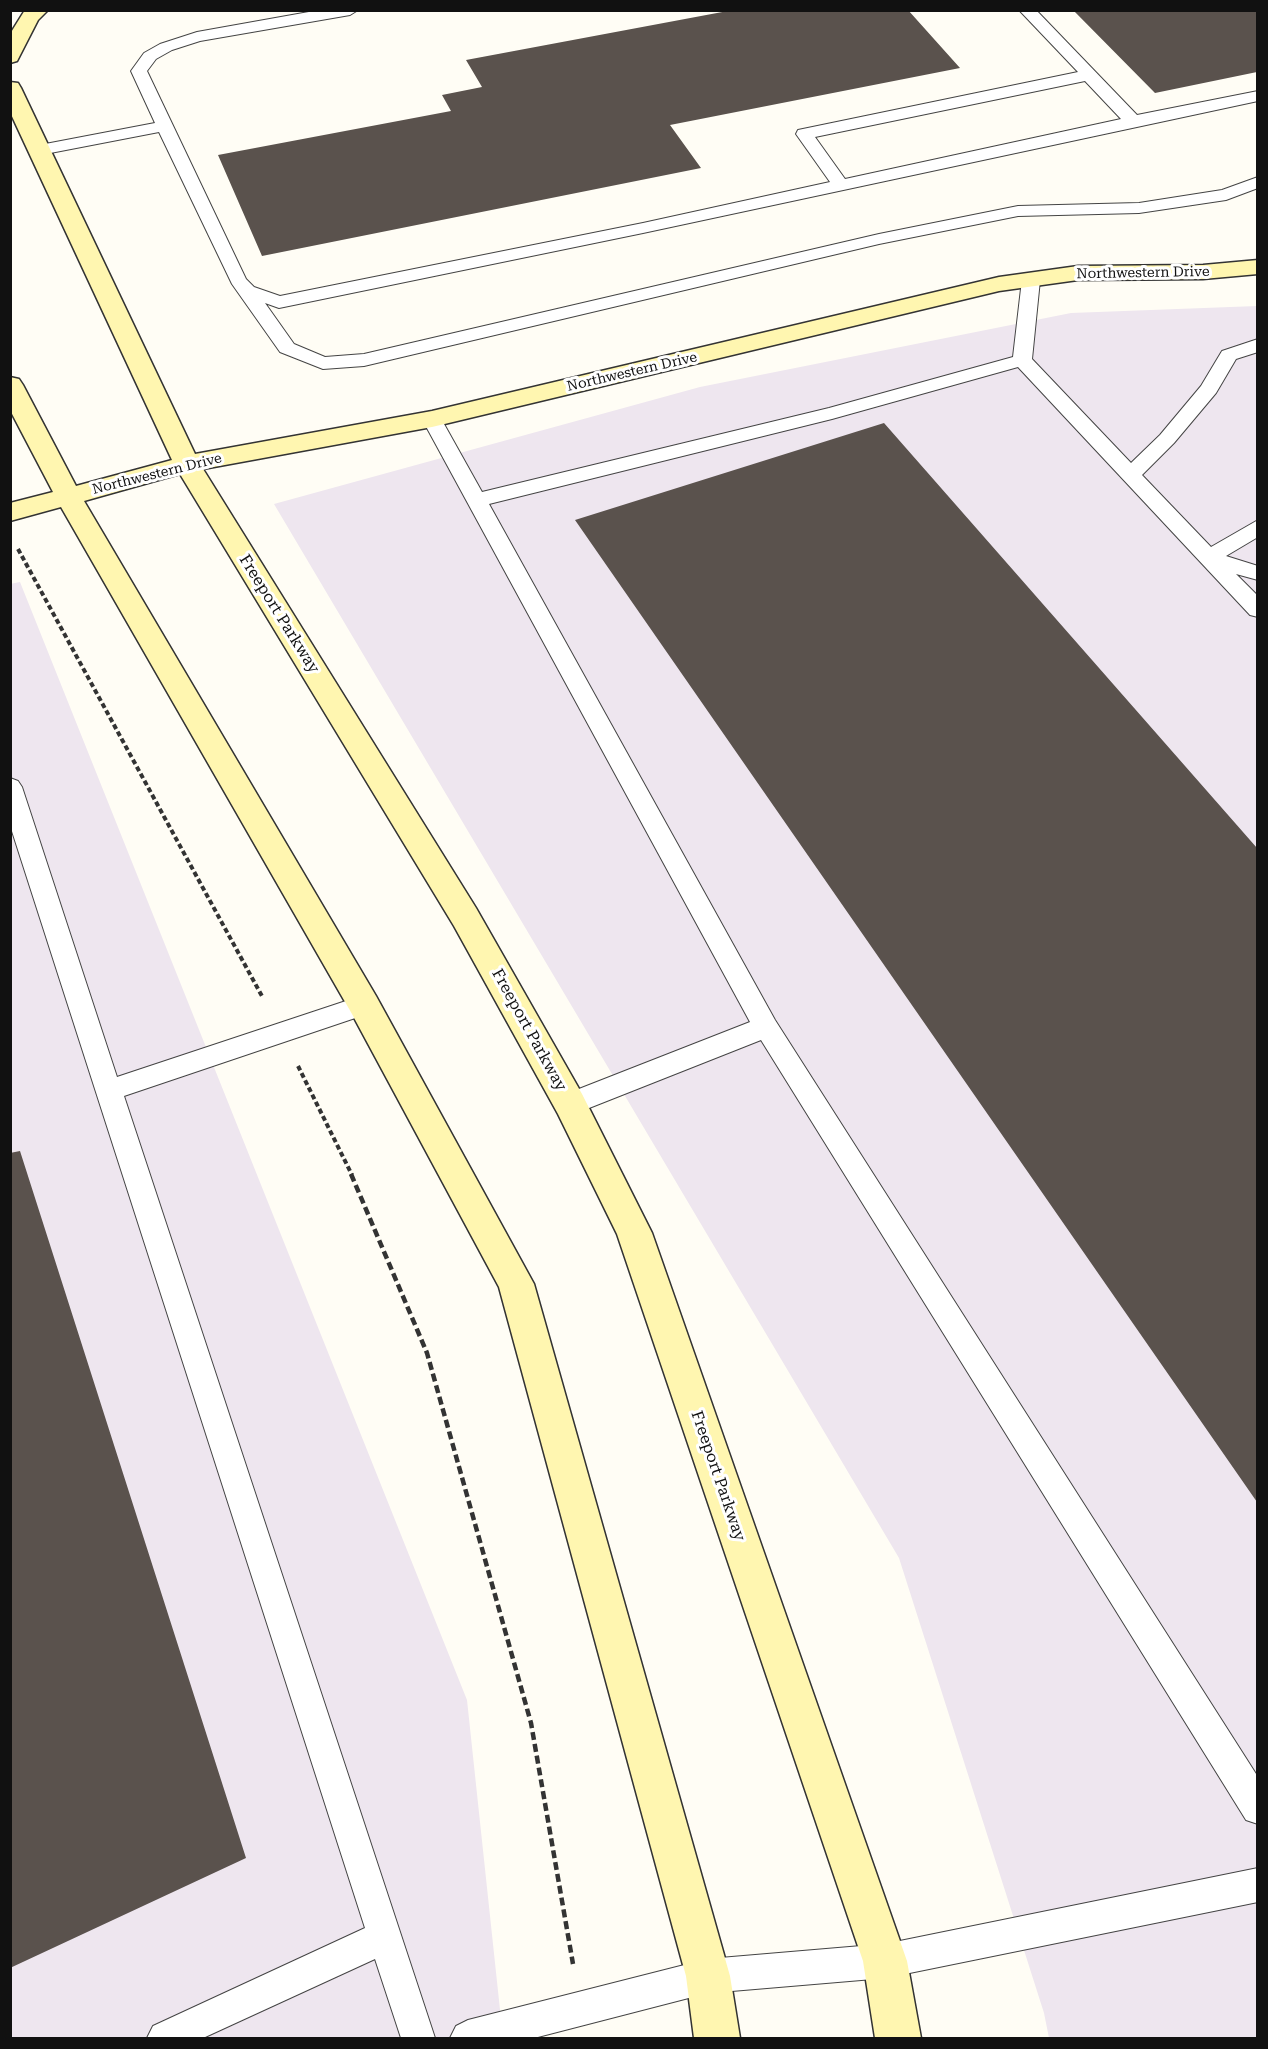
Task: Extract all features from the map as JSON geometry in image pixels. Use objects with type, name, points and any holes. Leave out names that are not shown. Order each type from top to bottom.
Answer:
[{"type":"main road","points":[[10,57],[29,17],[38,10]]},
{"type":"main road","name":"Freeport Parkway","points":[[10,88],[187,464],[465,917],[570,1104],[634,1233],[885,1960],[898,2038]]},
{"type":"main road","name":"Northwestern Drive","points":[[10,512],[187,464],[432,419],[999,284],[1078,273],[1203,272],[1257,267]]},
{"type":"main road","points":[[10,385],[68,496],[364,1005],[516,1284],[708,1976],[717,2038]]},
{"type":"lane","points":[[350,10],[197,37],[166,47],[150,56],[139,71],[238,280],[287,348],[323,363],[364,360],[879,239],[1018,211],[1139,208],[1226,195],[1257,182]]},
{"type":"lane","points":[[1027,10],[1133,121]]},
{"type":"lane","points":[[841,185],[804,134],[1089,75]]},
{"type":"lane","points":[[247,291],[279,302],[643,228],[1257,96]]},
{"type":"lane","points":[[40,150],[165,126]]},
{"type":"lane","points":[[1031,280],[1022,360],[1257,610]]},
{"type":"lane","points":[[1131,476],[1167,439],[1209,389],[1229,355],[1257,345]]},
{"type":"lane","points":[[476,500],[810,418],[1022,360]]},
{"type":"lane","points":[[432,419],[766,1027],[1257,1808]]},
{"type":"lane","points":[[1208,558],[1257,526]]},
{"type":"lane","points":[[1208,558],[1257,573]]},
{"type":"lane","points":[[10,787],[418,2038]]},
{"type":"lane","points":[[110,1090],[364,1005]]},
{"type":"lane","points":[[570,1104],[766,1027]]},
{"type":"lane","points":[[468,2038],[708,1976],[885,1960],[1257,1885]]},
{"type":"lane","points":[[165,2038],[385,1937]]},
{"type":"path","points":[[16,545],[282,1032],[358,1187],[427,1353],[531,1723],[581,2008]]},
{"type":"shaded area","points":[[1257,306],[1257,2038],[1049,2038],[1044,2013],[899,1558],[274,504],[700,387],[1071,313]]},
{"type":"shaded area","points":[[20,582],[467,1700],[503,2038],[11,2038],[10,584]]},
{"type":"building","points":[[733,10],[908,10],[960,68],[670,125],[701,168],[262,256],[218,155],[451,111],[442,95],[482,87],[466,60]]},
{"type":"building","points":[[1073,10],[1257,10],[1257,72],[1155,93]]},
{"type":"building","points":[[884,423],[1257,848],[1257,1502],[575,520]]},
{"type":"building","points":[[20,1151],[246,1858],[10,1968],[10,1153]]}]
